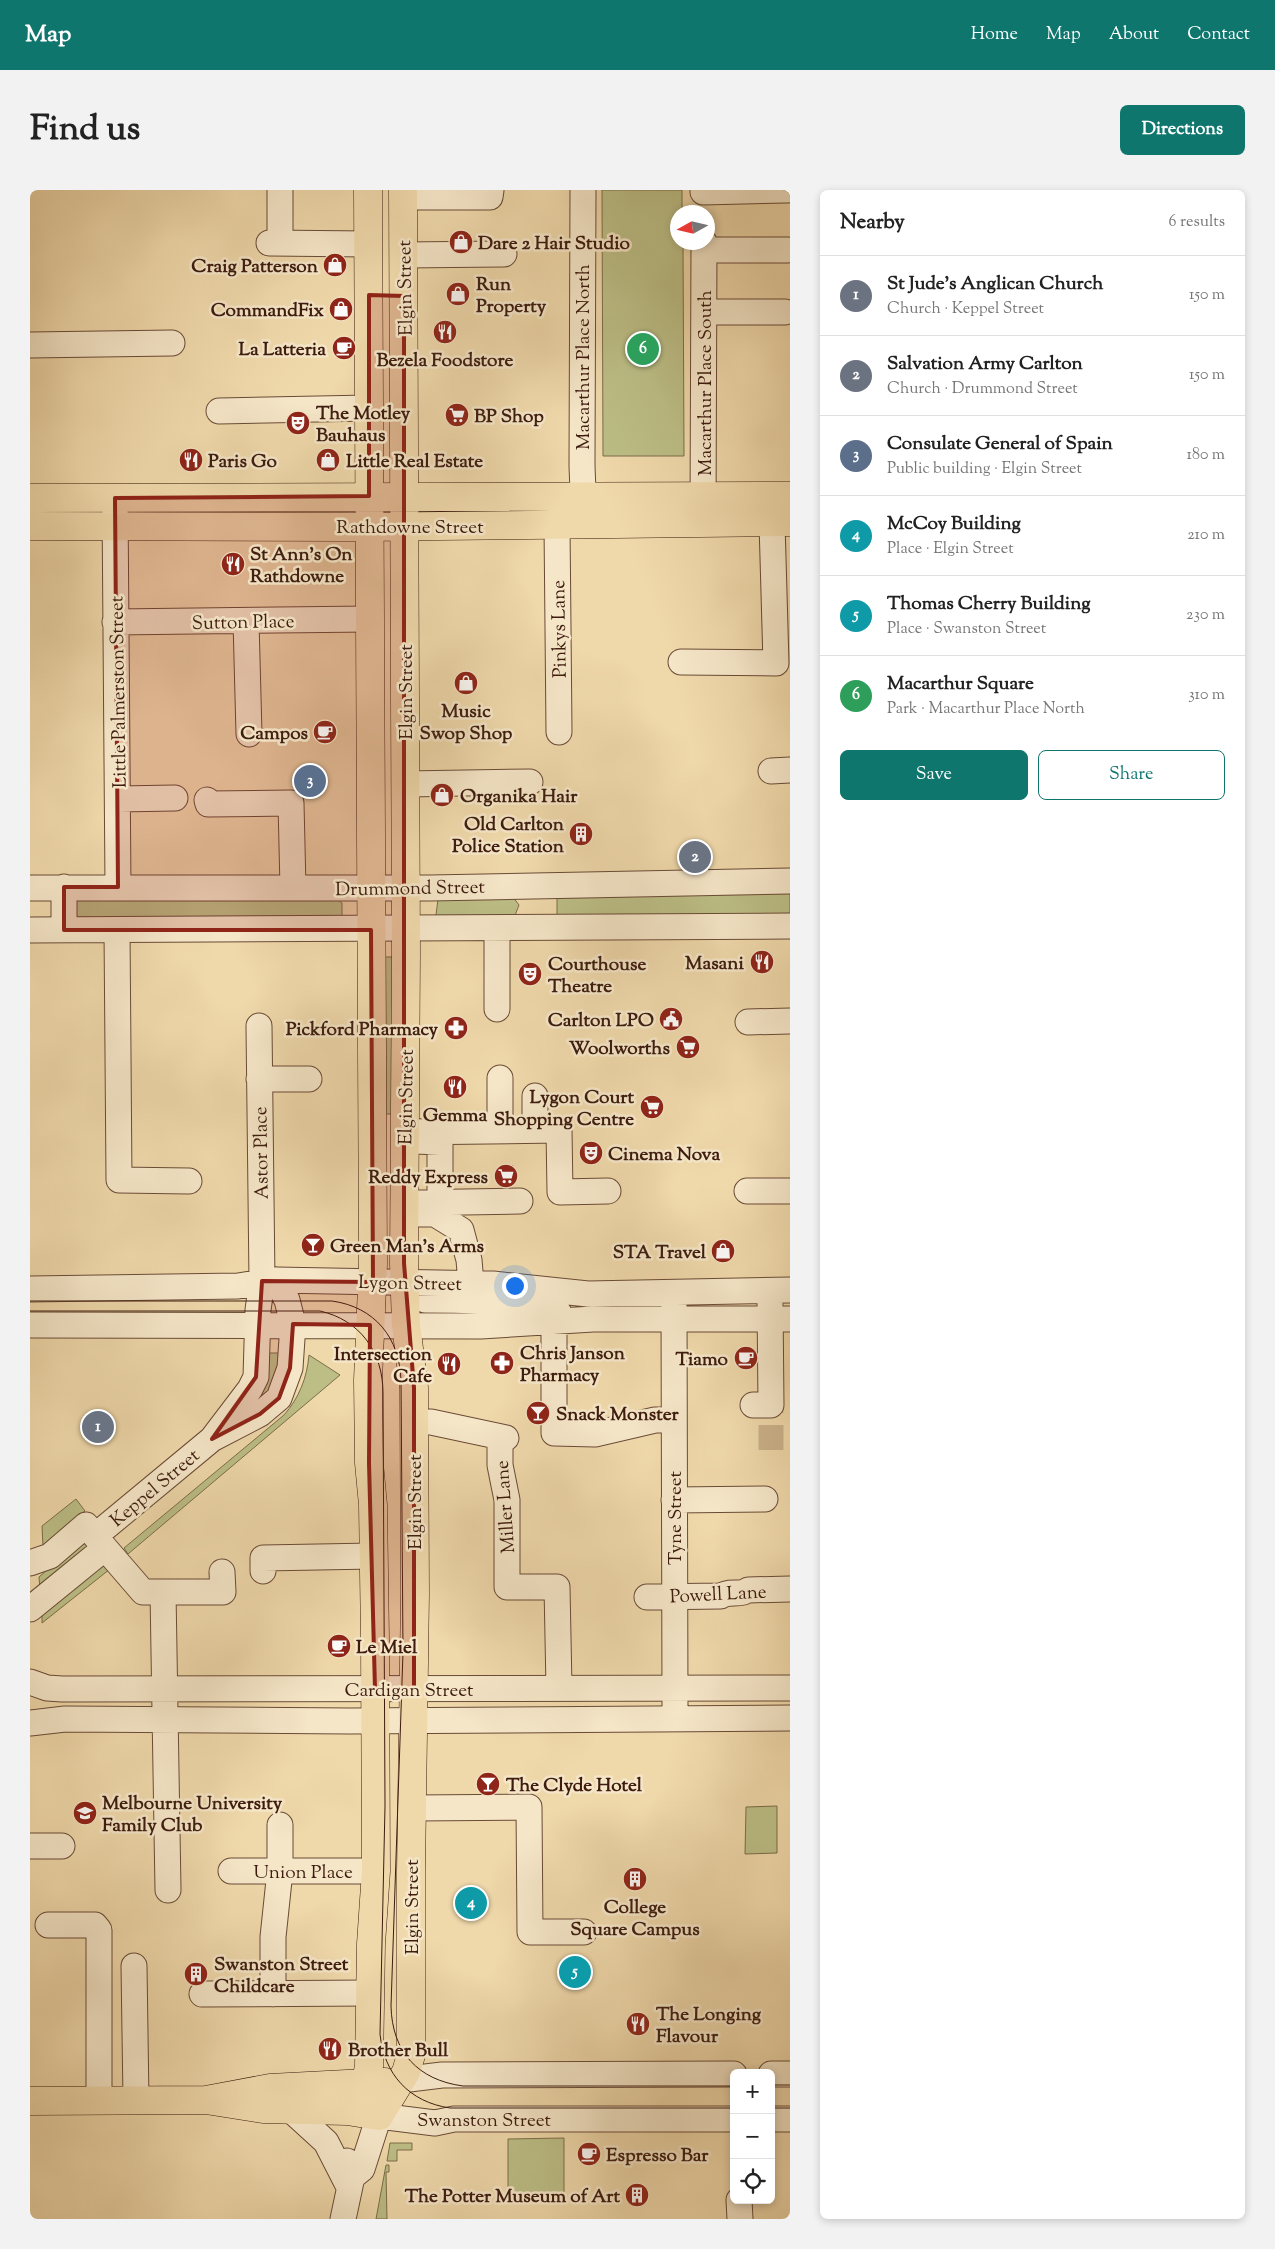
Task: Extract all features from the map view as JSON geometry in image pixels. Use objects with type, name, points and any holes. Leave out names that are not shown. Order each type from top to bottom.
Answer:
[{"type":"main road","name":"Elgin Street","points":[[368,190],[372,1131],[369,1463],[373,1505],[376,1871],[370,1993],[370,2066],[367,2084],[370,2114]]},
{"type":"main road","name":"Elgin Street","points":[[370,2114],[401,2080],[409,2065],[411,2054],[414,1422],[413,1375],[405,1302],[404,1208],[406,888],[403,194]]},
{"type":"main road","points":[[369,295],[404,296]]},
{"type":"main road","name":"Rathdowne Street","points":[[30,498],[584,496],[703,509],[781,522]]},
{"type":"main road","name":"Rathdowne Street","points":[[30,526],[370,527],[584,524],[790,496]]},
{"type":"main road","points":[[370,629],[405,638]]},
{"type":"main road","points":[[370,682],[405,682]]},
{"type":"main road","points":[[371,785],[405,784]]},
{"type":"main road","points":[[372,1131],[405,1136]]},
{"type":"main road","name":"Swanston Street","points":[[206,2100],[270,2088],[367,2084],[401,2080]]},
{"type":"main road","name":"Swanston Street","points":[[30,2101],[206,2100],[263,2109],[370,2114]]},
{"type":"street","points":[[280,190],[274,243],[368,244]]},
{"type":"street","points":[[403,194],[490,197],[491,190]]},
{"type":"street","name":"Macarthur Place North","points":[[583,190],[582,466],[584,524]]},
{"type":"street","points":[[703,198],[787,190]]},
{"type":"street","points":[[715,247],[788,250]]},
{"type":"street","name":"Macarthur Place South","points":[[703,509],[704,250]]},
{"type":"street","points":[[403,255],[504,254]]},
{"type":"street","points":[[704,312],[785,312]]},
{"type":"street","points":[[30,345],[172,343]]},
{"type":"street","points":[[219,411],[369,408]]},
{"type":"street","name":"Little Palmerston Street","points":[[115,498],[118,887]]},
{"type":"street","points":[[681,662],[776,664],[781,522]]},
{"type":"street","name":"Pinkys Lane","points":[[557,525],[559,732]]},
{"type":"street","points":[[246,620],[249,734]]},
{"type":"street","name":"Sutton Place","points":[[115,622],[246,620],[370,629]]},
{"type":"street","points":[[405,784],[530,782]]},
{"type":"street","points":[[118,799],[175,798]]},
{"type":"street","points":[[208,800],[208,804],[291,803],[292,888]]},
{"type":"street","name":"Drummond Street","points":[[30,888],[406,888],[790,881]]},
{"type":"street","points":[[538,885],[539,928]]},
{"type":"street","points":[[64,887],[64,930]]},
{"type":"street","points":[[30,930],[371,930],[790,926]]},
{"type":"street","points":[[497,928],[497,1009]]},
{"type":"street","points":[[117,930],[119,1180],[190,1181]]},
{"type":"street","points":[[748,1022],[790,1021]]},
{"type":"street","name":"Astor Place","points":[[259,1026],[259,1079],[269,1281]]},
{"type":"street","points":[[500,1078],[500,1131]]},
{"type":"street","points":[[259,1079],[309,1079]]},
{"type":"street","points":[[535,1096],[535,1130]]},
{"type":"street","points":[[405,1136],[559,1130],[560,1192],[608,1192]]},
{"type":"street","points":[[405,1136],[440,1142],[438,1211]]},
{"type":"street","points":[[747,1191],[790,1191]]},
{"type":"street","points":[[404,1208],[438,1211],[520,1201]]},
{"type":"street","points":[[438,1211],[461,1230],[470,1271]]},
{"type":"street","name":"Lygon Street","points":[[30,1326],[370,1325],[405,1302],[470,1271],[513,1285],[571,1293],[780,1290]]},
{"type":"street","name":"Lygon Street","points":[[30,1289],[231,1286],[269,1281],[372,1290],[481,1326],[593,1320],[780,1319]]},
{"type":"street","name":"Keppel Street","points":[[30,1609],[212,1438],[254,1381],[257,1373],[257,1324],[269,1281],[288,1300],[293,1324],[290,1368],[279,1398],[260,1414],[212,1438]]},
{"type":"street","points":[[753,1405],[770,1405],[780,1319],[780,1290]]},
{"type":"street","name":"Tyne Street","points":[[674,1292],[675,1718]]},
{"type":"street","points":[[405,1302],[499,1301],[593,1320]]},
{"type":"street","points":[[554,1321],[554,1433],[595,1434],[655,1420],[674,1420]]},
{"type":"street","name":"Miller Lane","points":[[414,1422],[431,1422],[503,1437],[500,1465],[507,1500],[507,1587],[557,1587],[559,1688]]},
{"type":"street","points":[[674,1500],[765,1498]]},
{"type":"street","name":"Keppel Street","points":[[30,1563],[50,1556],[86,1525],[100,1542]]},
{"type":"street","points":[[100,1542],[143,1592],[223,1592],[222,1572]]},
{"type":"street","points":[[263,1571],[263,1558],[373,1556]]},
{"type":"street","name":"Powell Lane","points":[[647,1597],[721,1596],[725,1593],[744,1593],[748,1590],[790,1589]]},
{"type":"street","points":[[163,1592],[168,1890]]},
{"type":"street","name":"Cardigan Street","points":[[30,1682],[56,1689],[790,1688]]},
{"type":"street","points":[[30,1690],[30,1707]]},
{"type":"street","name":"Cardigan Street","points":[[30,1723],[64,1720],[375,1721],[790,1718]]},
{"type":"street","points":[[413,1808],[529,1807],[530,1932],[584,1932]]},
{"type":"street","points":[[273,1994],[273,1937],[280,1871],[280,1825]]},
{"type":"street","points":[[30,1846],[62,1846]]},
{"type":"street","name":"Union Place","points":[[231,1871],[376,1871]]},
{"type":"street","points":[[48,1925],[95,1925],[99,1930],[99,2100]]},
{"type":"street","points":[[134,1966],[136,2100]]},
{"type":"street","points":[[202,1994],[370,1993]]},
{"type":"street","name":"Swanston Street","points":[[401,2080],[442,2075],[730,2074]]},
{"type":"street","points":[[775,2074],[790,2074]]},
{"type":"street","points":[[291,2110],[326,2142],[351,2182]]},
{"type":"street","points":[[343,2219],[351,2182],[347,2163],[370,2114]]},
{"type":"street","name":"Swanston Street","points":[[370,2114],[435,2123],[454,2119],[730,2119]]},
{"type":"street","points":[[775,2119],[790,2119]]},
{"type":"street","points":[[740,2204],[740,2219]]},
{"type":"highlighted area","points":[[369,295],[404,296],[404,1263],[414,1388],[414,1690],[375,1689],[369,1463],[370,1325],[293,1324],[290,1368],[279,1398],[260,1414],[212,1439],[256,1377],[262,1281],[373,1282],[371,930],[64,930],[64,887],[118,887],[115,498],[369,496]]},
{"type":"green space","points":[[602,190],[682,190],[682,205],[670,205],[670,250],[683,250],[684,456],[603,456]]},
{"type":"green space","points":[[790,888],[790,917],[565,921],[557,914],[557,899],[563,891]]},
{"type":"green space","points":[[334,896],[342,903],[342,915],[336,919],[74,918],[74,902],[78,898]]},
{"type":"green space","points":[[513,897],[519,905],[514,918],[441,919],[436,915],[438,899]]},
{"type":"green space","points":[[385,957],[398,957],[399,1114],[386,1114]]},
{"type":"green space","points":[[266,1353],[280,1353],[278,1377],[263,1401],[250,1400]]},
{"type":"green space","points":[[309,1355],[340,1375],[128,1554],[124,1548],[284,1415],[294,1402],[301,1387]]},
{"type":"green space","points":[[76,1499],[85,1511],[43,1547],[42,1526]]},
{"type":"green space","points":[[85,1537],[92,1545],[40,1589],[39,1577]]},
{"type":"green space","points":[[104,1561],[110,1569],[42,1623],[42,1614]]},
{"type":"green space","points":[[777,1806],[777,1853],[745,1854],[746,1807]]},
{"type":"green space","points":[[564,2138],[564,2199],[508,2198],[508,2139]]},
{"type":"green space","points":[[390,2143],[412,2143],[412,2150],[397,2150],[397,2161],[387,2161]]},
{"type":"green space","points":[[386,2165],[389,2165],[389,2172],[386,2172],[387,2219],[376,2219]]},
{"type":"tunnel","points":[[771,1405],[771,1450]]},
{"type":"tram line","points":[[30,1301],[332,1301],[347,1304],[361,1310],[382,1327],[396,1351],[400,1365],[401,1381],[403,1652],[391,2006],[396,2037],[402,2050],[421,2070],[447,2083],[463,2086],[730,2086]]},
{"type":"tram line","points":[[30,1311],[320,1311],[334,1315],[358,1330],[374,1351],[379,1364],[383,1393],[385,1806],[380,2034],[387,2062],[401,2084],[411,2092],[422,2100],[450,2108],[730,2108]]},
{"type":"tram line","points":[[775,2085],[790,2085]]},
{"type":"tram line","points":[[775,2108],[790,2108]]},
{"type":"place","name":"Dare 2 Hair Studio","points":[[461,242]]},
{"type":"place","name":"Craig Patterson","points":[[335,265]]},
{"type":"place","name":"Run Property","points":[[458,294]]},
{"type":"place","name":"CommandFix","points":[[341,309]]},
{"type":"place","name":"Bezela Foodstore","points":[[445,332]]},
{"type":"place","name":"La Latteria","points":[[344,348]]},
{"type":"place","name":"Macarthur Square","points":[[643,349]]},
{"type":"place","name":"BP Shop","points":[[457,415]]},
{"type":"place","name":"The Motley Bauhaus","points":[[298,423]]},
{"type":"place","name":"Paris Go","points":[[191,460]]},
{"type":"place","name":"Little Real Estate","points":[[328,460]]},
{"type":"place","name":"St Ann's On Rathdowne","points":[[233,564]]},
{"type":"place","name":"Music Swop Shop","points":[[466,683]]},
{"type":"place","name":"Campos","points":[[325,732]]},
{"type":"place","name":"Consulate General of Spain","points":[[310,781]]},
{"type":"place","name":"Organika Hair","points":[[442,795]]},
{"type":"place","name":"Old Carlton Police Station","points":[[581,834]]},
{"type":"place","name":"Salvation Army Carlton","points":[[695,857]]},
{"type":"place","name":"Masani","points":[[762,962]]},
{"type":"place","name":"Courthouse Theatre","points":[[530,974]]},
{"type":"place","name":"Carlton LPO","points":[[671,1019]]},
{"type":"place","name":"Pickford Pharmacy","points":[[456,1028]]},
{"type":"place","name":"Woolworths","points":[[688,1047]]},
{"type":"place","name":"Gemma","points":[[455,1087]]},
{"type":"place","name":"Lygon Court Shopping Centre","points":[[652,1107]]},
{"type":"place","name":"Cinema Nova","points":[[591,1153]]},
{"type":"place","name":"Reddy Express","points":[[506,1176]]},
{"type":"place","name":"Green Man's Arms","points":[[313,1245]]},
{"type":"place","name":"STA Travel","points":[[723,1251]]},
{"type":"place","name":"Tiamo","points":[[746,1358]]},
{"type":"place","name":"Chris Janson Pharmacy","points":[[502,1363]]},
{"type":"place","name":"Intersection Cafe","points":[[449,1364]]},
{"type":"place","name":"Snack Monster","points":[[538,1413]]},
{"type":"place","name":"St Jude's Anglican Church","points":[[98,1427]]},
{"type":"place","name":"Le Miel","points":[[339,1646]]},
{"type":"place","name":"The Clyde Hotel","points":[[488,1784]]},
{"type":"place","name":"Melbourne University Family Club","points":[[85,1813]]},
{"type":"place","name":"College Square Campus","points":[[635,1879]]},
{"type":"place","name":"McCoy Building","points":[[471,1903]]},
{"type":"place","name":"Thomas Cherry Building","points":[[575,1972]]},
{"type":"place","name":"Swanston Street Childcare","points":[[196,1974]]},
{"type":"place","name":"The Longing Flavour","points":[[638,2024]]},
{"type":"place","name":"Brother Bull","points":[[330,2049]]},
{"type":"place","name":"Espresso Bar","points":[[589,2154]]},
{"type":"place","name":"The Potter Museum of Art","points":[[637,2195]]}]
